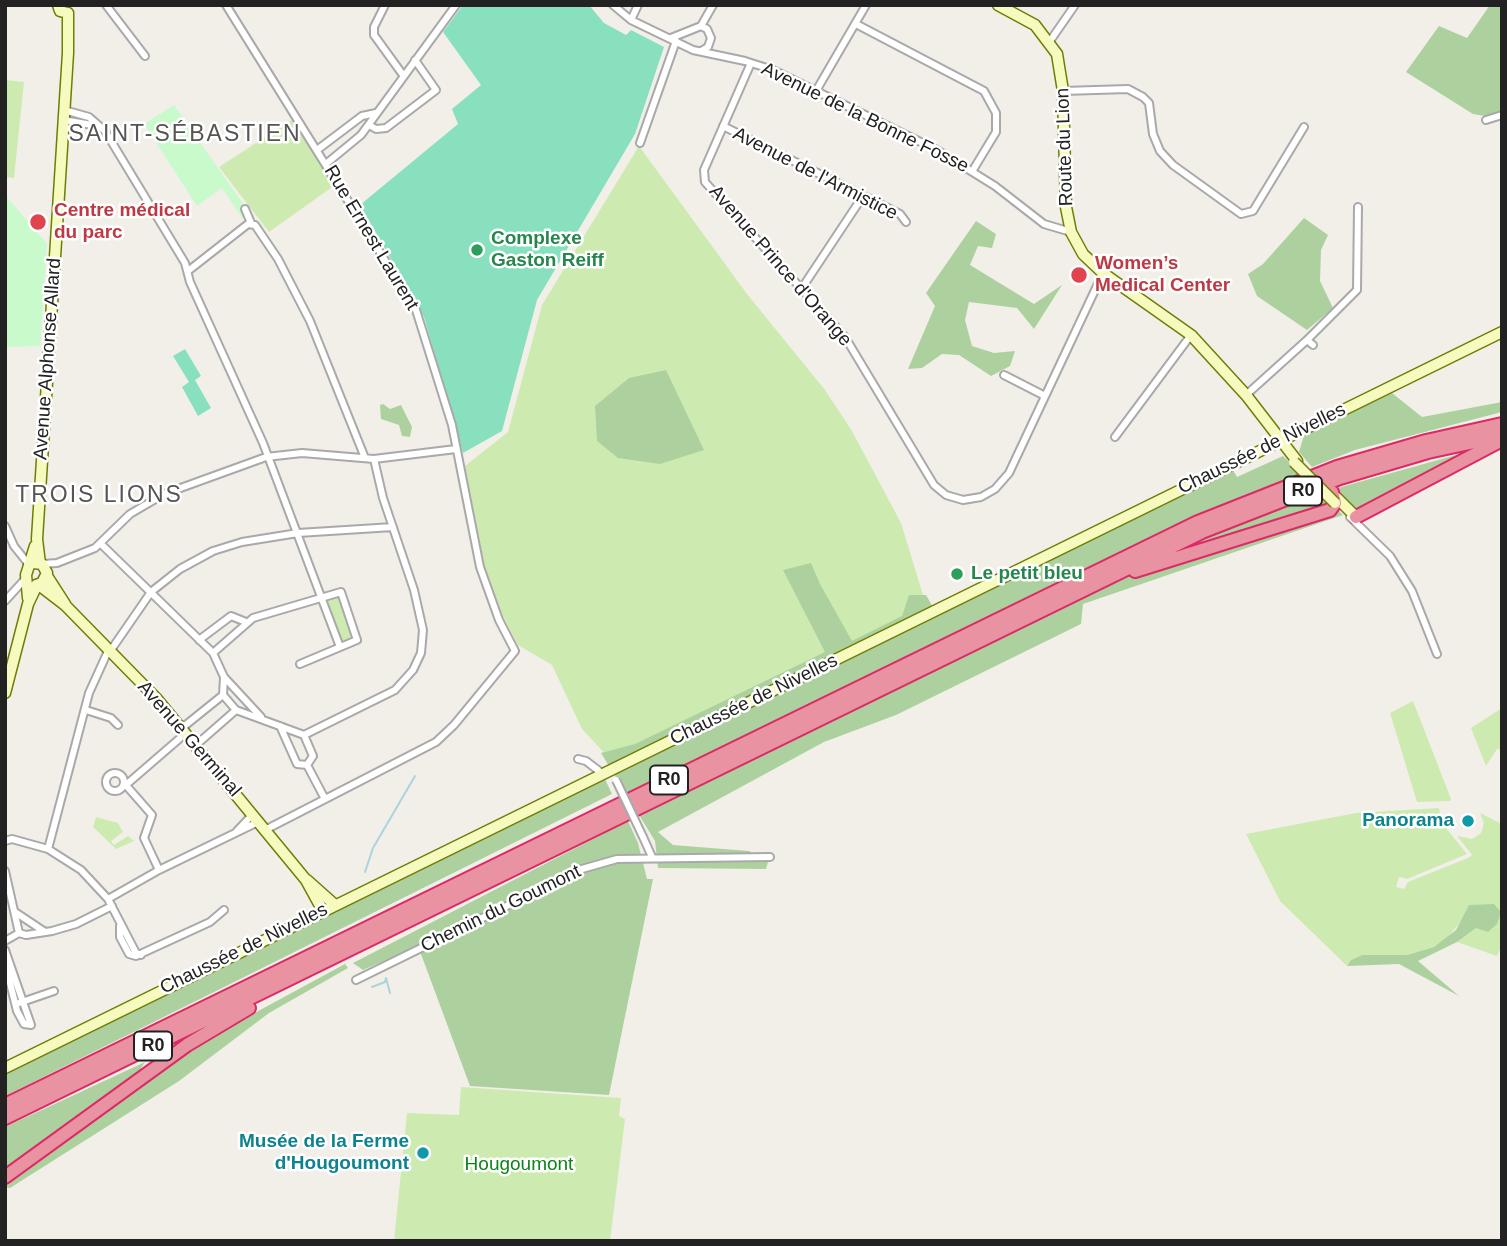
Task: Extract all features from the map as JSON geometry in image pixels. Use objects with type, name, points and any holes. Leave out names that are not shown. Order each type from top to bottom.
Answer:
[{"type":"highway","name":"R0","points":[[5,1105],[1198,522],[1337,467],[1426,441],[1502,424]]},
{"type":"highway","name":"R0","points":[[5,1118],[1202,532],[1315,487],[1428,452],[1502,438]]},
{"type":"highway","points":[[1353,517],[1502,438]]},
{"type":"highway","points":[[1114,575],[1138,570],[1330,510],[1335,498]]},
{"type":"highway","points":[[5,1177],[187,1045],[283,989],[300,974]]},
{"type":"main road","points":[[58,5],[60,11],[70,9]]},
{"type":"main road","name":"Route du Lion","points":[[998,5],[1035,24],[1050,41],[1062,70],[1066,207],[1071,232],[1083,254],[1103,273],[1191,335],[1246,395],[1298,463],[1353,517]]},
{"type":"main road","name":"Avenue Alphonse Allard","points":[[5,693],[37,574],[70,9]]},
{"type":"main road","name":"Chaussée de Nivelles","points":[[5,1068],[335,905],[610,774],[1279,440],[1502,332]]},
{"type":"main road","points":[[1297,432],[1293,450],[1298,463]]},
{"type":"main road","name":"Avenue Germinal","points":[[37,574],[184,731],[306,880],[335,905]]},
{"type":"main road","name":"Avenue Germinal","points":[[306,880],[323,911]]},
{"type":"street","points":[[106,5],[145,55]]},
{"type":"street","name":"Rue Ernest Laurent","points":[[226,5],[327,163],[416,310],[456,449],[480,567],[499,620],[515,651],[454,725],[436,742],[325,799]]},
{"type":"street","points":[[385,5],[375,22],[374,35],[403,75]]},
{"type":"street","points":[[327,163],[352,145],[369,125],[456,5]]},
{"type":"street","points":[[613,5],[631,20],[699,52],[710,43]]},
{"type":"street","points":[[631,20],[638,5]]},
{"type":"street","points":[[713,5],[704,28],[710,43],[724,57]]},
{"type":"street","points":[[816,91],[866,5]]},
{"type":"street","points":[[1050,41],[1075,5]]},
{"type":"street","points":[[856,24],[984,91],[996,113],[996,132],[972,170]]},
{"type":"street","points":[[640,143],[673,40],[692,27],[704,28]]},
{"type":"street","points":[[686,33],[687,46]]},
{"type":"street","name":"Avenue de la Bonne Fosse","points":[[699,52],[751,62],[816,91],[972,170],[1044,224],[1071,232]]},
{"type":"street","points":[[369,125],[376,129],[386,128],[436,90],[415,60]]},
{"type":"street","name":"Avenue Prince d'Orange","points":[[751,62],[704,170],[705,182],[845,337],[934,485],[946,495],[963,500],[981,496],[995,489],[1009,473],[1103,273]]},
{"type":"street","points":[[1063,91],[1128,89],[1136,92],[1149,103],[1156,144],[1165,158],[1241,215],[1253,211],[1304,128]]},
{"type":"street","points":[[317,149],[362,116],[376,113]]},
{"type":"street","points":[[64,115],[89,117],[100,127],[187,271],[298,533],[340,647]]},
{"type":"street","points":[[1486,120],[1502,115]]},
{"type":"street","name":"Avenue de l'Armistice","points":[[723,127],[900,214],[905,222]]},
{"type":"street","points":[[802,288],[863,196]]},
{"type":"street","points":[[1246,395],[1310,342],[1357,290],[1358,207]]},
{"type":"street","points":[[245,209],[251,223],[278,259],[310,321],[365,458]]},
{"type":"street","points":[[187,271],[251,223]]},
{"type":"street","points":[[1115,437],[1191,335]]},
{"type":"street","points":[[1004,375],[1045,396]]},
{"type":"street","points":[[5,601],[37,574],[57,563],[86,553],[130,514],[164,494],[267,457],[302,453],[374,459],[456,449]]},
{"type":"street","points":[[304,735],[396,690],[418,661],[423,630],[374,459]]},
{"type":"street","name":"Route du Lion","points":[[1353,517],[1390,556],[1412,591],[1437,654]]},
{"type":"street","points":[[5,526],[14,546],[37,574]]},
{"type":"street","points":[[48,849],[92,686],[102,664],[151,592],[180,569],[213,551],[243,542],[298,533],[393,527]]},
{"type":"street","points":[[100,543],[213,653],[224,677],[261,717]]},
{"type":"street","points":[[213,653],[246,622],[322,595],[341,592],[345,597],[357,640],[300,664]]},
{"type":"street","points":[[199,640],[230,616],[246,622]]},
{"type":"street","points":[[102,664],[112,652]]},
{"type":"street","points":[[224,677],[223,695],[236,710],[304,735],[313,756],[307,765]]},
{"type":"street","points":[[159,870],[144,838],[152,816],[126,783],[223,695]]},
{"type":"street","points":[[86,710],[118,725]]},
{"type":"street","points":[[196,745],[236,710]]},
{"type":"street","points":[[280,726],[297,764],[307,765]]},
{"type":"street","points":[[578,759],[610,774],[652,857]]},
{"type":"street","points":[[5,941],[19,933],[45,932],[74,925],[159,870],[259,822],[325,799],[307,765]]},
{"type":"street","points":[[5,841],[12,839],[48,849],[81,870],[110,902],[120,926],[120,937],[130,954],[141,955],[210,922],[224,910]]},
{"type":"street","name":"Chemin du Goumont","points":[[356,980],[582,869],[617,859],[770,857]]},
{"type":"street","points":[[5,871],[19,933]]},
{"type":"street","points":[[15,912],[45,932]]},
{"type":"street","points":[[5,950],[9,964],[7,971],[18,1003],[54,991]]},
{"type":"green space","name":"Complexe Gaston Reiff","points":[[463,5],[589,5],[604,23],[626,35],[631,30],[664,47],[635,134],[537,300],[502,431],[463,453],[424,317],[360,205],[458,124],[452,109],[481,85],[443,32]]},
{"type":"green space","points":[[1490,5],[1502,5],[1502,113],[1491,117],[1473,114],[1406,72],[1439,26],[1467,38]]},
{"type":"green space","points":[[5,80],[24,82],[14,178],[5,177]]},
{"type":"green space","points":[[174,105],[248,211],[243,219],[222,188],[197,206],[144,124]]},
{"type":"green space","points":[[293,119],[335,185],[269,232],[219,167]]},
{"type":"green space","points":[[639,146],[747,294],[825,390],[852,431],[901,523],[927,608],[610,759],[582,729],[552,665],[518,645],[503,616],[485,568],[465,466],[508,432],[542,305]]},
{"type":"green space","points":[[5,195],[47,244],[40,346],[5,347]]},
{"type":"green space","points":[[1304,218],[1328,235],[1321,250],[1320,281],[1333,308],[1307,330],[1257,296],[1248,274],[1263,264]]},
{"type":"green space","points":[[976,221],[996,234],[992,248],[978,246],[970,265],[1034,304],[1062,285],[1034,329],[1017,308],[969,302],[965,320],[972,346],[994,353],[1015,351],[1010,366],[991,376],[959,355],[942,354],[922,368],[908,369],[935,306],[926,293]]},
{"type":"green space","points":[[185,349],[201,376],[195,380],[211,408],[198,416],[182,387],[189,382],[173,356]]},
{"type":"green space","points":[[666,370],[704,450],[660,464],[618,458],[597,441],[595,406],[629,378]]},
{"type":"green space","points":[[1392,393],[1422,417],[1502,402],[1502,412],[1355,450],[1312,467],[1299,452],[1304,435]]},
{"type":"green space","points":[[380,405],[390,409],[401,405],[412,427],[410,437],[402,436],[399,425],[381,419]]},
{"type":"green space","points":[[1481,448],[1358,514],[1334,489]]},
{"type":"green space","points":[[1283,456],[1343,515],[1083,604],[1081,624],[896,715],[824,742],[658,832],[673,845],[749,851],[768,862],[766,869],[658,868],[655,841],[601,753],[635,744],[825,652],[783,570],[811,563],[852,641],[902,616],[909,595],[926,595],[935,611],[1231,467],[1237,477]]},
{"type":"green space","points":[[339,594],[354,636],[351,642],[340,640],[328,601],[329,597]]},
{"type":"green space","points":[[1413,701],[1450,801],[1417,802],[1390,713]]},
{"type":"green space","points":[[1502,708],[1502,750],[1497,749],[1486,766],[1471,728]]},
{"type":"green space","points":[[604,777],[612,794],[5,1096],[5,1073]]},
{"type":"green space","points":[[1439,808],[1440,815],[1449,816],[1450,827],[1446,828],[1467,854],[1407,879],[1399,877],[1396,887],[1404,889],[1408,882],[1472,855],[1457,836],[1472,839],[1481,833],[1484,823],[1480,813],[1502,824],[1502,945],[1497,956],[1457,942],[1476,928],[1464,918],[1446,939],[1434,947],[1407,955],[1362,955],[1351,960],[1347,966],[1280,901],[1246,834],[1356,813]]},
{"type":"green space","points":[[96,817],[118,823],[123,832],[111,841],[114,845],[128,836],[134,841],[116,849],[93,827]]},
{"type":"green space","points":[[628,821],[638,843],[647,879],[653,879],[609,1095],[470,1086],[418,946],[363,970],[353,963]]},
{"type":"green space","points":[[1494,904],[1501,912],[1497,924],[1488,932],[1476,928],[1457,942],[1418,961],[1459,996],[1399,964],[1347,966],[1351,960],[1362,955],[1407,955],[1434,947],[1456,930],[1469,905]]},
{"type":"green space","points":[[345,964],[348,968],[269,1013],[179,1081],[10,1188],[5,1187],[201,1042]]},
{"type":"green space","points":[[145,1062],[138,1073],[5,1173],[5,1127]]},
{"type":"green space","name":"Hougoumont","points":[[461,1087],[621,1098],[619,1116],[625,1119],[610,1241],[394,1241],[407,1113],[459,1115]]},
{"type":"waterway","points":[[365,872],[373,848],[415,776]]},
{"type":"waterway","points":[[372,987],[385,982],[386,978],[390,993]]},
{"type":"place","name":"Centre médical du parc","points":[[38,222]]},
{"type":"place","name":"Complexe Gaston Reiff","points":[[477,250]]},
{"type":"place","name":"Women’s Medical Center","points":[[1079,275]]},
{"type":"place","name":"Le petit bleu","points":[[957,574]]},
{"type":"place","name":"Panorama","points":[[1468,821]]},
{"type":"place","name":"Musée de la Ferme d'Hougoumont","points":[[423,1153]]},
{"type":"district","name":"SAINT-SÉBASTIEN","points":[[185,135]]},
{"type":"district","name":"TROIS LIONS","points":[[99,496]]}]
